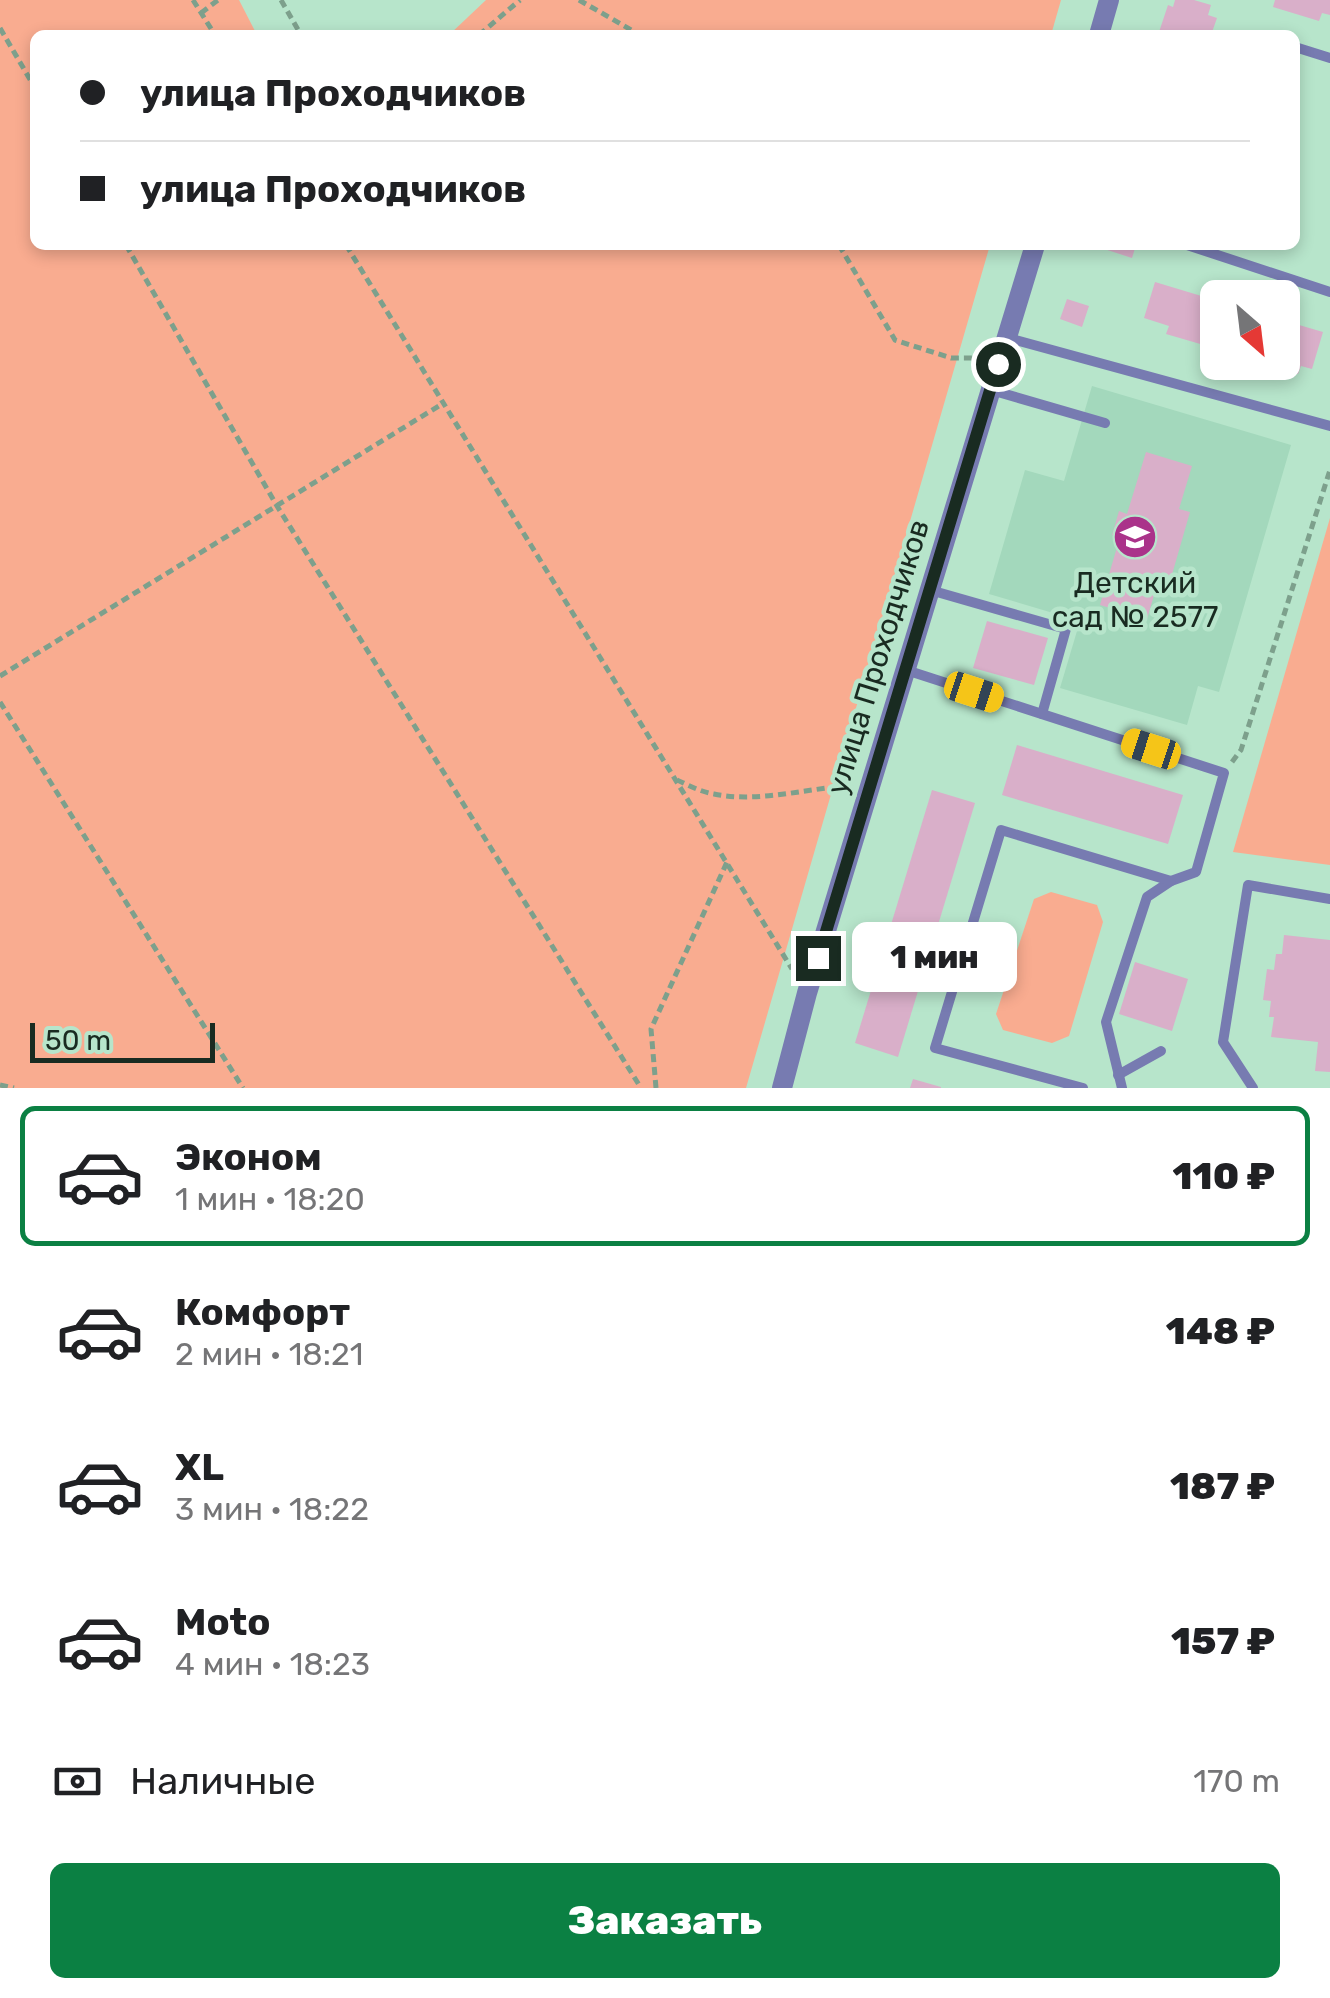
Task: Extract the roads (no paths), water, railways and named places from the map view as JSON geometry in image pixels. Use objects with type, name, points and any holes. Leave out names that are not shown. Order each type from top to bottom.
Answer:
[{"type":"street","points":[[1100,30],[1109,0]]},
{"type":"street","name":"улица Проходчиков","points":[[782,1088],[807,992],[1032,250]]},
{"type":"lane","points":[[1300,49],[1330,58]]},
{"type":"lane","points":[[1202,250],[1330,292]]},
{"type":"lane","points":[[1006,338],[1330,426]]},
{"type":"lane","points":[[990,390],[1106,423]]},
{"type":"lane","points":[[930,590],[1066,629],[1042,714]]},
{"type":"lane","points":[[906,670],[1224,773],[1196,872],[1171,881],[1147,897],[1106,1022],[1122,1088]]},
{"type":"lane","points":[[1083,1088],[936,1048],[1001,830],[1171,881]]},
{"type":"lane","points":[[1254,1088],[1222,1042],[1248,885],[1330,899]]},
{"type":"lane","points":[[1118,1075],[1161,1051]]},
{"type":"place","name":"Детский сад № 2577","points":[[1135,537]]}]
